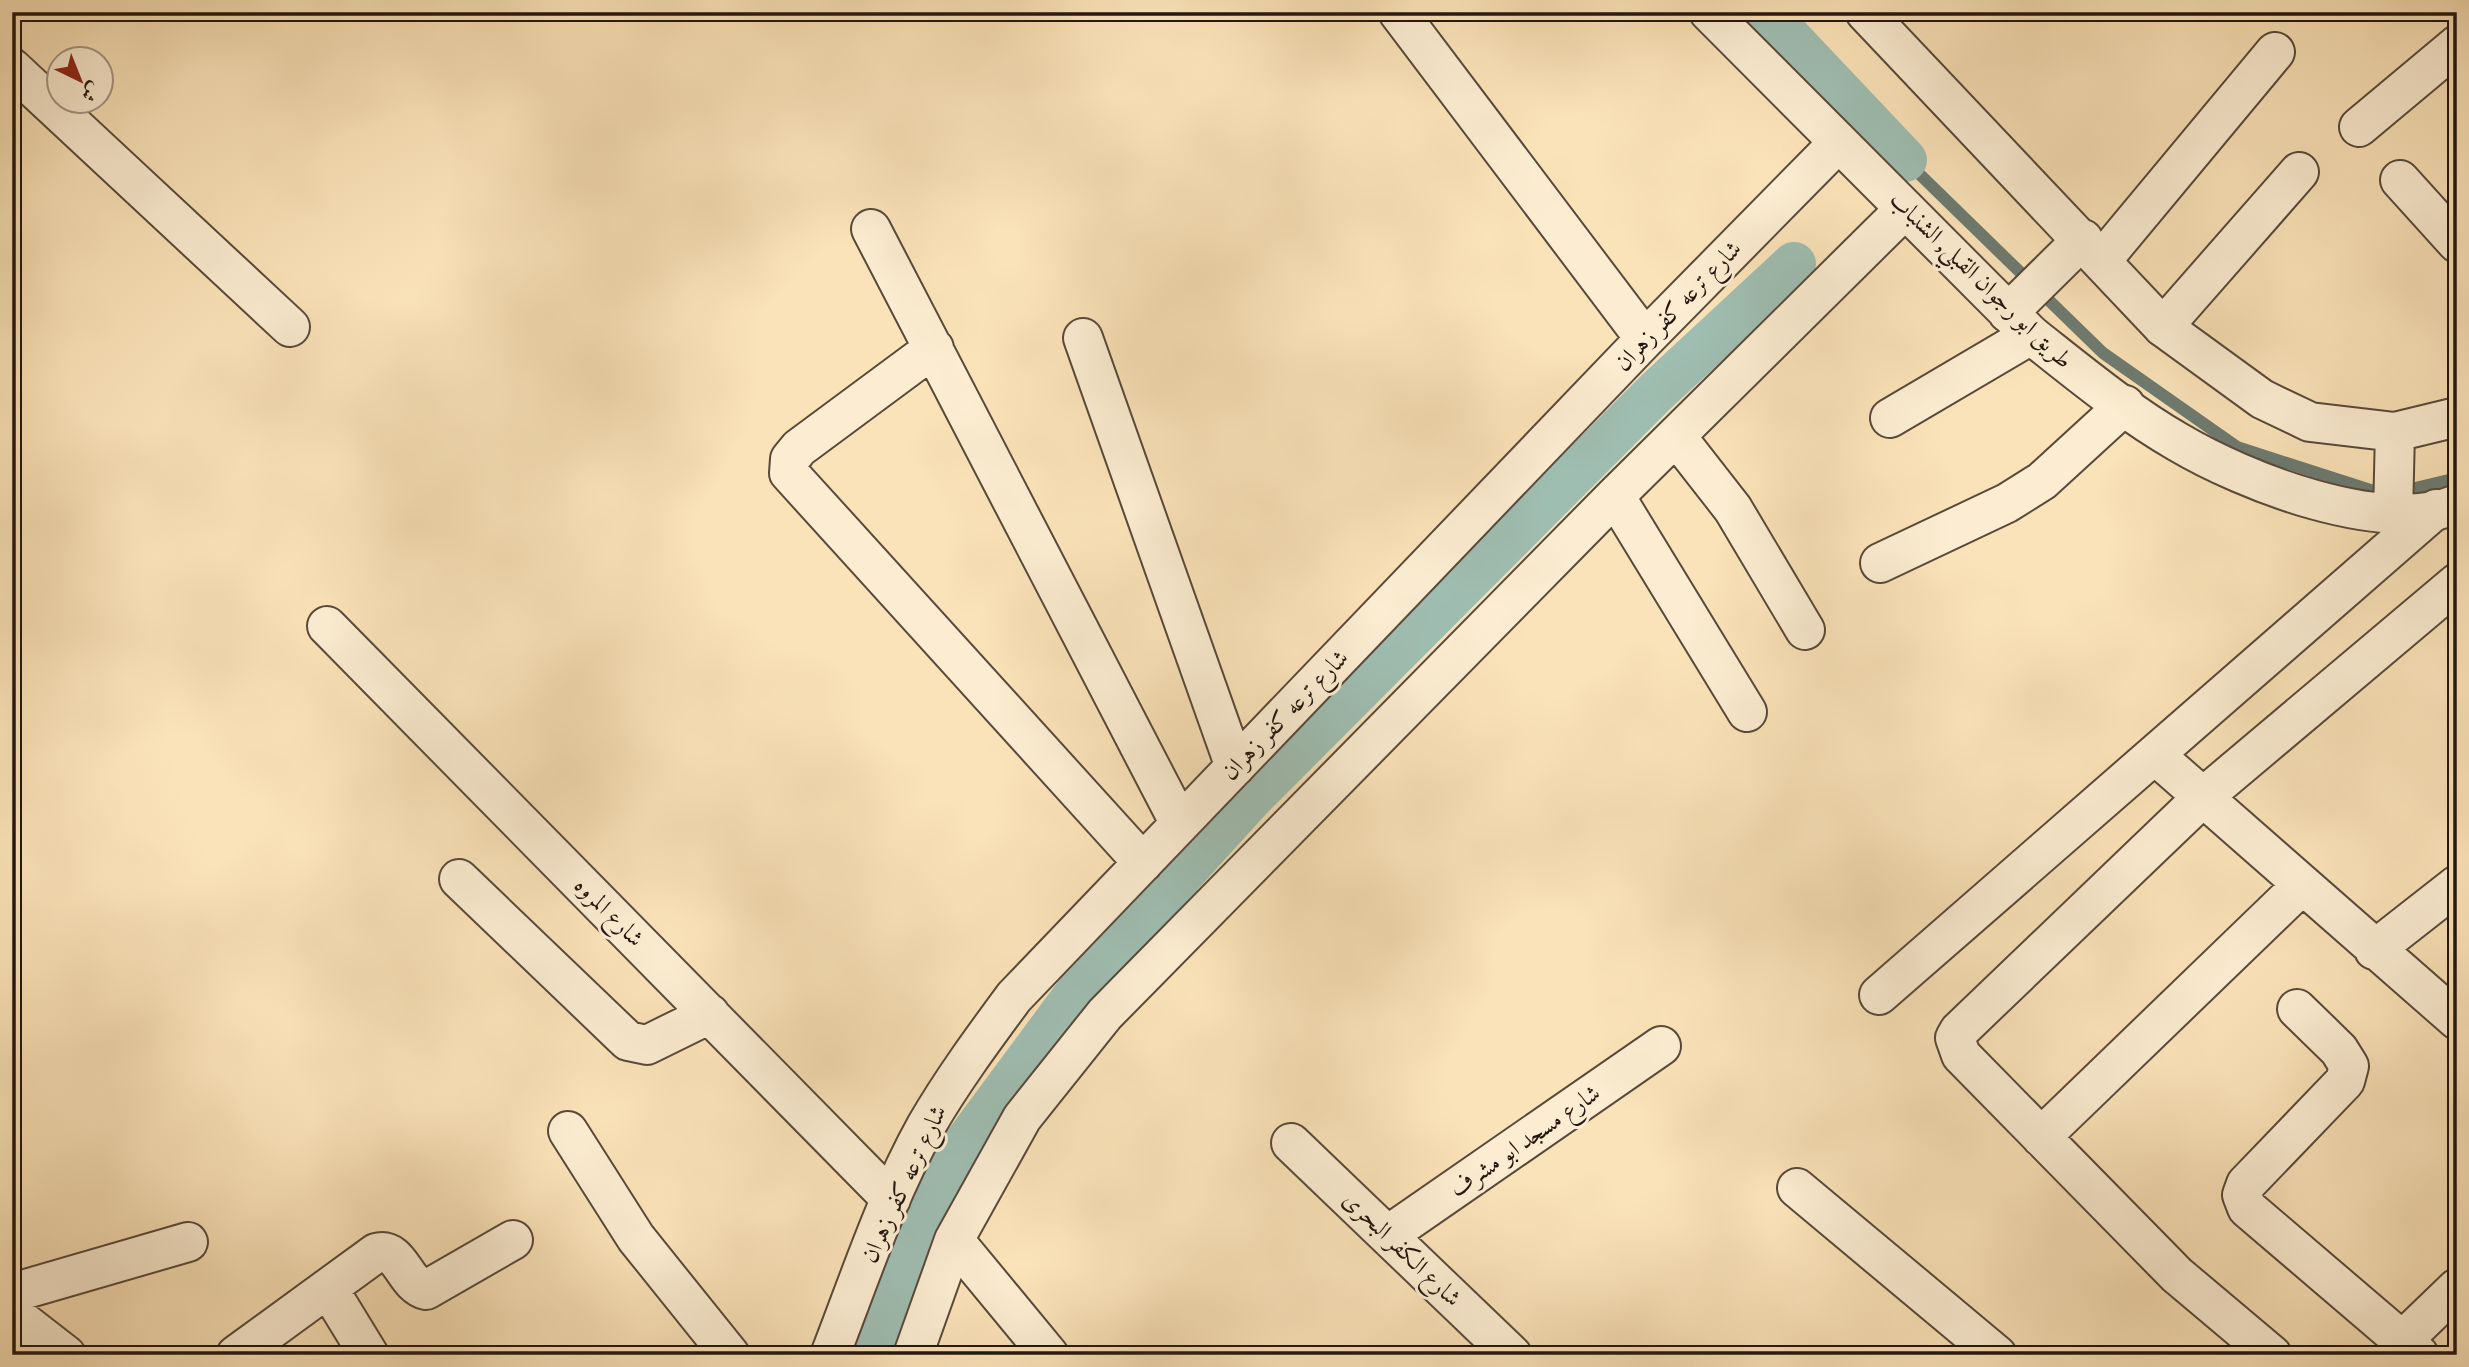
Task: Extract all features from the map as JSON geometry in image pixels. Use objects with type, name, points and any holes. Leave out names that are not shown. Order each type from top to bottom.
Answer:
[{"type":"street","points":[[1398,12],[1646,339]]},
{"type":"street","name":"طريق ابو رجوان القبلي, الشنباب","points":[[1709,12],[1905,209],[2020,316],[2125,405],[2178,442],[2258,481],[2328,503],[2449,510]]},
{"type":"street","points":[[1865,12],[2083,254],[2163,327],[2262,399],[2310,422],[2395,441],[2457,417]]},
{"type":"street","points":[[2359,127],[2457,45]]},
{"type":"street","points":[[1890,418],[2020,316],[2083,254],[2275,52]]},
{"type":"street","points":[[12,68],[290,327]]},
{"type":"street","name":"شارع ترعه كفر زهران","points":[[830,1355],[891,1199],[932,1116],[967,1061],[1014,998],[1646,339],[1838,143]]},
{"type":"street","points":[[2163,327],[2300,172]]},
{"type":"street","points":[[2400,180],[2457,243]]},
{"type":"street","points":[[913,1355],[954,1240],[1022,1118],[1105,1014],[1615,496],[1905,209]]},
{"type":"street","points":[[872,229],[1180,824]]},
{"type":"street","points":[[1083,338],[1235,766]]},
{"type":"street","points":[[934,348],[799,448],[790,459],[789,473],[1143,863]]},
{"type":"street","points":[[1880,563],[2007,503],[2042,481],[2125,405]]},
{"type":"street","points":[[1676,436],[1733,509],[1805,630]]},
{"type":"street","points":[[2393,506],[2395,441]]},
{"type":"street","points":[[1615,496],[1747,712]]},
{"type":"street","points":[[1879,995],[2155,755],[2449,510]]},
{"type":"street","points":[[2272,1355],[2178,1275],[1961,1055],[1955,1046],[1955,1038],[1959,1031],[2202,798],[2457,583]]},
{"type":"street","name":"شارع المروه","points":[[327,626],[891,1199]]},
{"type":"street","points":[[2155,755],[2301,886],[2457,1020]]},
{"type":"street","points":[[459,879],[628,1041],[647,1045],[710,1014]]},
{"type":"street","points":[[2374,950],[2457,885]]},
{"type":"street","points":[[2041,1136],[2301,886]]},
{"type":"street","points":[[2297,1009],[2339,1049],[2349,1066],[2345,1082],[2246,1184],[2242,1195],[2247,1208],[2411,1348],[2457,1288]]},
{"type":"street","name":"شارع مسجد ابو مشرف","points":[[1388,1235],[1661,1046]]},
{"type":"street","points":[[568,1131],[636,1238],[730,1355]]},
{"type":"street","name":"شارع الكفر البحرى","points":[[1291,1143],[1512,1355]]},
{"type":"street","points":[[1797,1188],[1997,1355]]},
{"type":"street","points":[[236,1355],[376,1253],[384,1251],[392,1255],[414,1284],[421,1289],[430,1289],[513,1240]]},
{"type":"street","points":[[954,1240],[1049,1355]]},
{"type":"street","points":[[12,1293],[188,1242]]},
{"type":"street","points":[[328,1287],[369,1355]]},
{"type":"street","points":[[12,1313],[66,1355]]},
{"type":"waterway","points":[[1765,12],[1905,160]]},
{"type":"waterway","points":[[1905,160],[2103,353],[2237,447],[2386,495],[2457,478]]},
{"type":"waterway","points":[[875,1355],[942,1175],[1088,978],[1249,800],[1657,391],[1794,264]]}]
